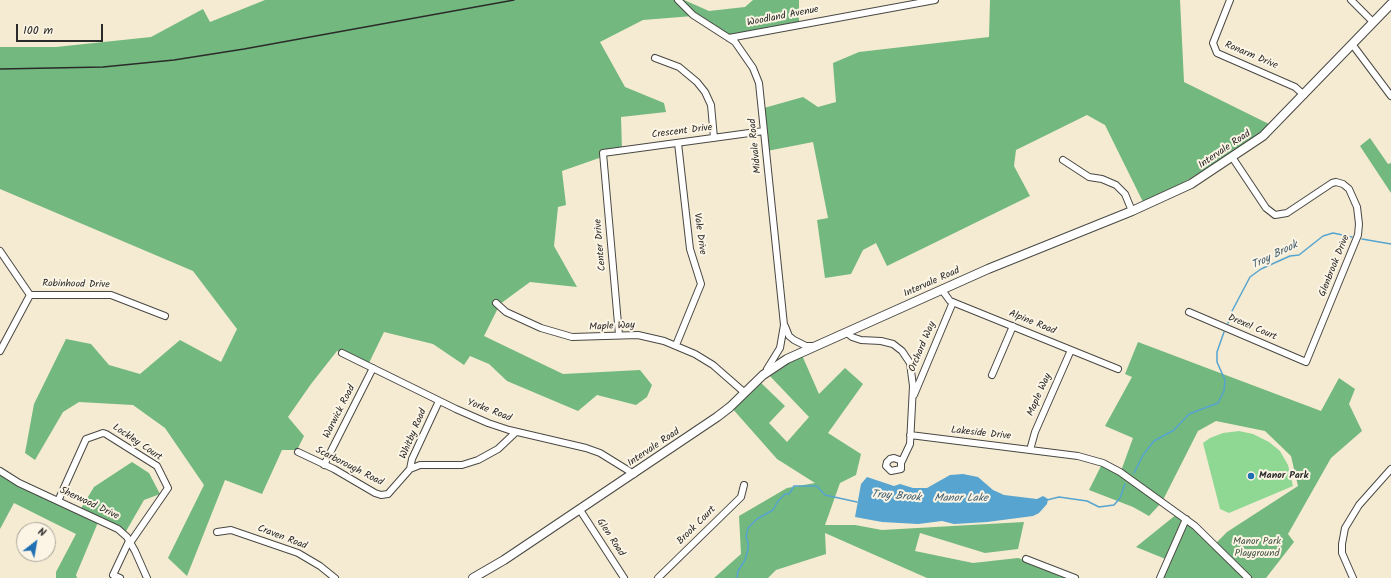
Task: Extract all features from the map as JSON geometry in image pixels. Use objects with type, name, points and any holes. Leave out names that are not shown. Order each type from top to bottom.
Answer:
[{"type":"street","name":"Midvale Road","points":[[678,0],[693,15],[729,38],[747,58],[756,76],[760,91],[784,325],[782,340],[777,355],[763,374]]},
{"type":"street","name":"Woodland Avenue","points":[[729,38],[936,0]]},
{"type":"street","name":"Ronarm Drive","points":[[1230,0],[1214,39],[1214,47],[1217,53],[1295,87],[1304,95]]},
{"type":"street","points":[[1351,0],[1373,22]]},
{"type":"street","name":"Intervale Road","points":[[473,578],[580,510],[726,410],[763,374],[787,359],[942,290],[1060,239],[1132,211],[1191,184],[1263,136],[1391,4]]},
{"type":"street","points":[[1352,44],[1391,96]]},
{"type":"street","points":[[655,58],[679,67],[697,82],[705,92],[711,105],[714,138]]},
{"type":"street","name":"Crescent Drive","points":[[603,154],[618,150],[764,131]]},
{"type":"street","name":"Vale Drive","points":[[676,346],[701,284],[690,249],[678,143]]},
{"type":"street","name":"Center Drive","points":[[603,154],[619,335]]},
{"type":"street","name":"Glenbrook Drive","points":[[1232,157],[1266,208],[1275,215],[1283,215],[1336,182],[1343,184],[1349,189],[1356,204],[1360,224],[1356,241],[1306,362]]},
{"type":"street","points":[[1063,160],[1089,177],[1102,179],[1116,185],[1125,194],[1132,211]]},
{"type":"street","points":[[0,252],[30,295],[0,352]]},
{"type":"street","name":"Alpine Road","points":[[942,290],[953,302],[1118,369]]},
{"type":"street","name":"Robinhood Drive","points":[[30,295],[111,295],[165,316]]},
{"type":"street","name":"Orchard Way","points":[[912,400],[953,302]]},
{"type":"street","name":"Maple Way","points":[[496,303],[506,312],[541,328],[572,337],[619,335],[651,337],[676,346],[713,365],[744,393]]},
{"type":"street","name":"Drexel Court","points":[[1189,312],[1306,362]]},
{"type":"street","points":[[784,325],[789,336],[794,340],[806,346],[817,346]]},
{"type":"street","points":[[992,375],[1013,326]]},
{"type":"street","points":[[847,333],[852,337],[861,340],[885,342],[902,351],[912,368],[910,444],[902,461]]},
{"type":"street","name":"Maple Way","points":[[1030,450],[1035,432],[1071,350]]},
{"type":"street","name":"Yorke Road","points":[[342,353],[488,423],[516,432],[586,448],[600,453],[634,474]]},
{"type":"street","name":"Warwick Road","points":[[324,465],[373,368]]},
{"type":"street","name":"Whitby Road","points":[[390,493],[410,469],[412,459],[439,400]]},
{"type":"street","points":[[410,469],[420,465],[462,465],[478,460],[498,449],[516,432]]},
{"type":"street","name":"Lockley Court","points":[[58,501],[86,439],[103,433],[106,434],[157,466],[168,488],[130,542]]},
{"type":"street","name":"Lakeside Drive","points":[[910,435],[1030,450],[1092,459],[1103,463],[1120,472],[1186,519],[1222,551],[1248,578]]},
{"type":"street","name":"Scarborough Road","points":[[298,452],[375,493],[385,495],[390,493]]},
{"type":"street","points":[[1353,578],[1342,553],[1345,528],[1359,505],[1391,469]]},
{"type":"street","name":"Sherwood Drive","points":[[0,470],[8,477],[118,529],[130,542],[147,578]]},
{"type":"street","name":"Brook Court","points":[[658,578],[741,497],[744,485]]},
{"type":"street","name":"Glen Road","points":[[580,510],[624,578]]},
{"type":"street","points":[[1160,578],[1186,519]]},
{"type":"street","name":"Craven Road","points":[[217,532],[231,530],[298,553],[320,566],[335,578]]},
{"type":"street","points":[[120,578],[113,575],[130,542]]},
{"type":"street","points":[[1026,559],[1075,578]]},
{"type":"green space","points":[[265,0],[684,0],[709,11],[745,7],[753,0],[799,0],[799,26],[732,39],[693,16],[643,20],[600,42],[625,87],[664,103],[666,112],[621,117],[622,150],[562,171],[566,205],[558,207],[554,246],[577,287],[530,282],[500,304],[484,336],[563,374],[640,370],[652,385],[647,397],[636,405],[597,395],[578,411],[507,381],[489,364],[470,356],[464,365],[433,344],[384,332],[368,365],[337,351],[311,384],[288,417],[304,436],[297,450],[282,450],[262,494],[225,480],[187,576],[168,558],[204,485],[165,428],[133,405],[79,402],[63,412],[35,460],[25,453],[34,404],[66,339],[91,344],[109,365],[140,374],[180,340],[221,362],[237,329],[193,271],[0,189],[0,47],[56,47],[151,37],[203,9],[210,22]]},
{"type":"green space","points":[[990,0],[1180,0],[1184,82],[1275,127],[1145,206],[1105,125],[1087,115],[1016,150],[1014,166],[1030,196],[887,266],[876,243],[863,250],[851,274],[825,278],[817,220],[828,218],[813,142],[767,151],[764,108],[803,97],[818,107],[836,102],[833,63],[859,52],[989,37]]},
{"type":"green space","points":[[1370,138],[1388,164],[1391,163],[1391,193],[1360,146]]},
{"type":"green space","name":"Manor Park Playground","points":[[1138,342],[1321,411],[1339,378],[1355,389],[1349,404],[1362,431],[1331,458],[1288,534],[1294,542],[1266,578],[1159,578],[1168,560],[1136,547],[1177,514],[1215,544],[1227,532],[1298,486],[1291,456],[1265,431],[1216,421],[1198,431],[1162,502],[1149,516],[1133,507],[1089,490],[1103,462],[1121,471],[1133,438],[1105,426],[1132,377],[1125,374]]},
{"type":"green space","points":[[801,353],[819,394],[845,368],[863,384],[828,433],[861,454],[856,475],[840,483],[825,525],[855,525],[882,530],[1024,522],[1018,549],[985,553],[920,533],[915,551],[973,563],[1018,558],[1077,578],[927,578],[825,533],[826,554],[776,570],[768,578],[714,578],[741,554],[739,516],[787,488],[815,483],[777,459],[731,407],[758,380],[785,406],[769,423],[787,442],[809,417],[768,374]]},
{"type":"green space","name":"Manor Park","points":[[1239,431],[1253,434],[1269,442],[1280,451],[1288,465],[1293,486],[1229,513],[1220,509],[1203,443],[1210,438],[1223,433]]},
{"type":"green space","points":[[132,462],[149,473],[160,494],[144,500],[125,533],[99,520],[76,575],[77,578],[56,578],[56,572],[76,534],[56,524],[56,522],[52,522],[14,503],[0,529],[0,468],[3,473],[80,510],[94,487]]},
{"type":"water","name":"Manor Lake","points":[[963,474],[978,477],[993,490],[1004,495],[1037,499],[1043,496],[1048,499],[1047,504],[1039,513],[1033,516],[987,522],[954,524],[942,521],[918,524],[882,522],[855,517],[861,484],[867,477],[894,486],[900,484],[913,488],[927,488],[950,475]]},
{"type":"waterway","name":"Troy Brook","points":[[1228,323],[1231,313],[1250,277],[1261,269],[1290,256],[1299,255],[1323,236],[1333,233],[1352,237]]},
{"type":"waterway","name":"Troy Brook","points":[[1362,239],[1391,244]]},
{"type":"waterway","name":"Troy Brook","points":[[1134,473],[1143,455],[1154,441],[1174,430],[1189,414],[1218,403],[1224,391],[1225,380],[1217,362],[1217,352],[1224,332]]},
{"type":"waterway","name":"Troy Brook","points":[[1047,500],[1059,497],[1087,501],[1099,507],[1114,505],[1120,498],[1125,484]]},
{"type":"waterway","name":"Troy Brook","points":[[737,578],[738,571],[745,560],[748,549],[746,537],[748,528],[757,519],[773,510],[778,501],[785,494],[789,494],[794,486],[817,486],[825,495],[857,502]]},
{"type":"railway","points":[[0,69],[103,67],[174,60],[244,49],[514,0]]},
{"type":"place","name":"Manor Park","points":[[1251,476]]}]
